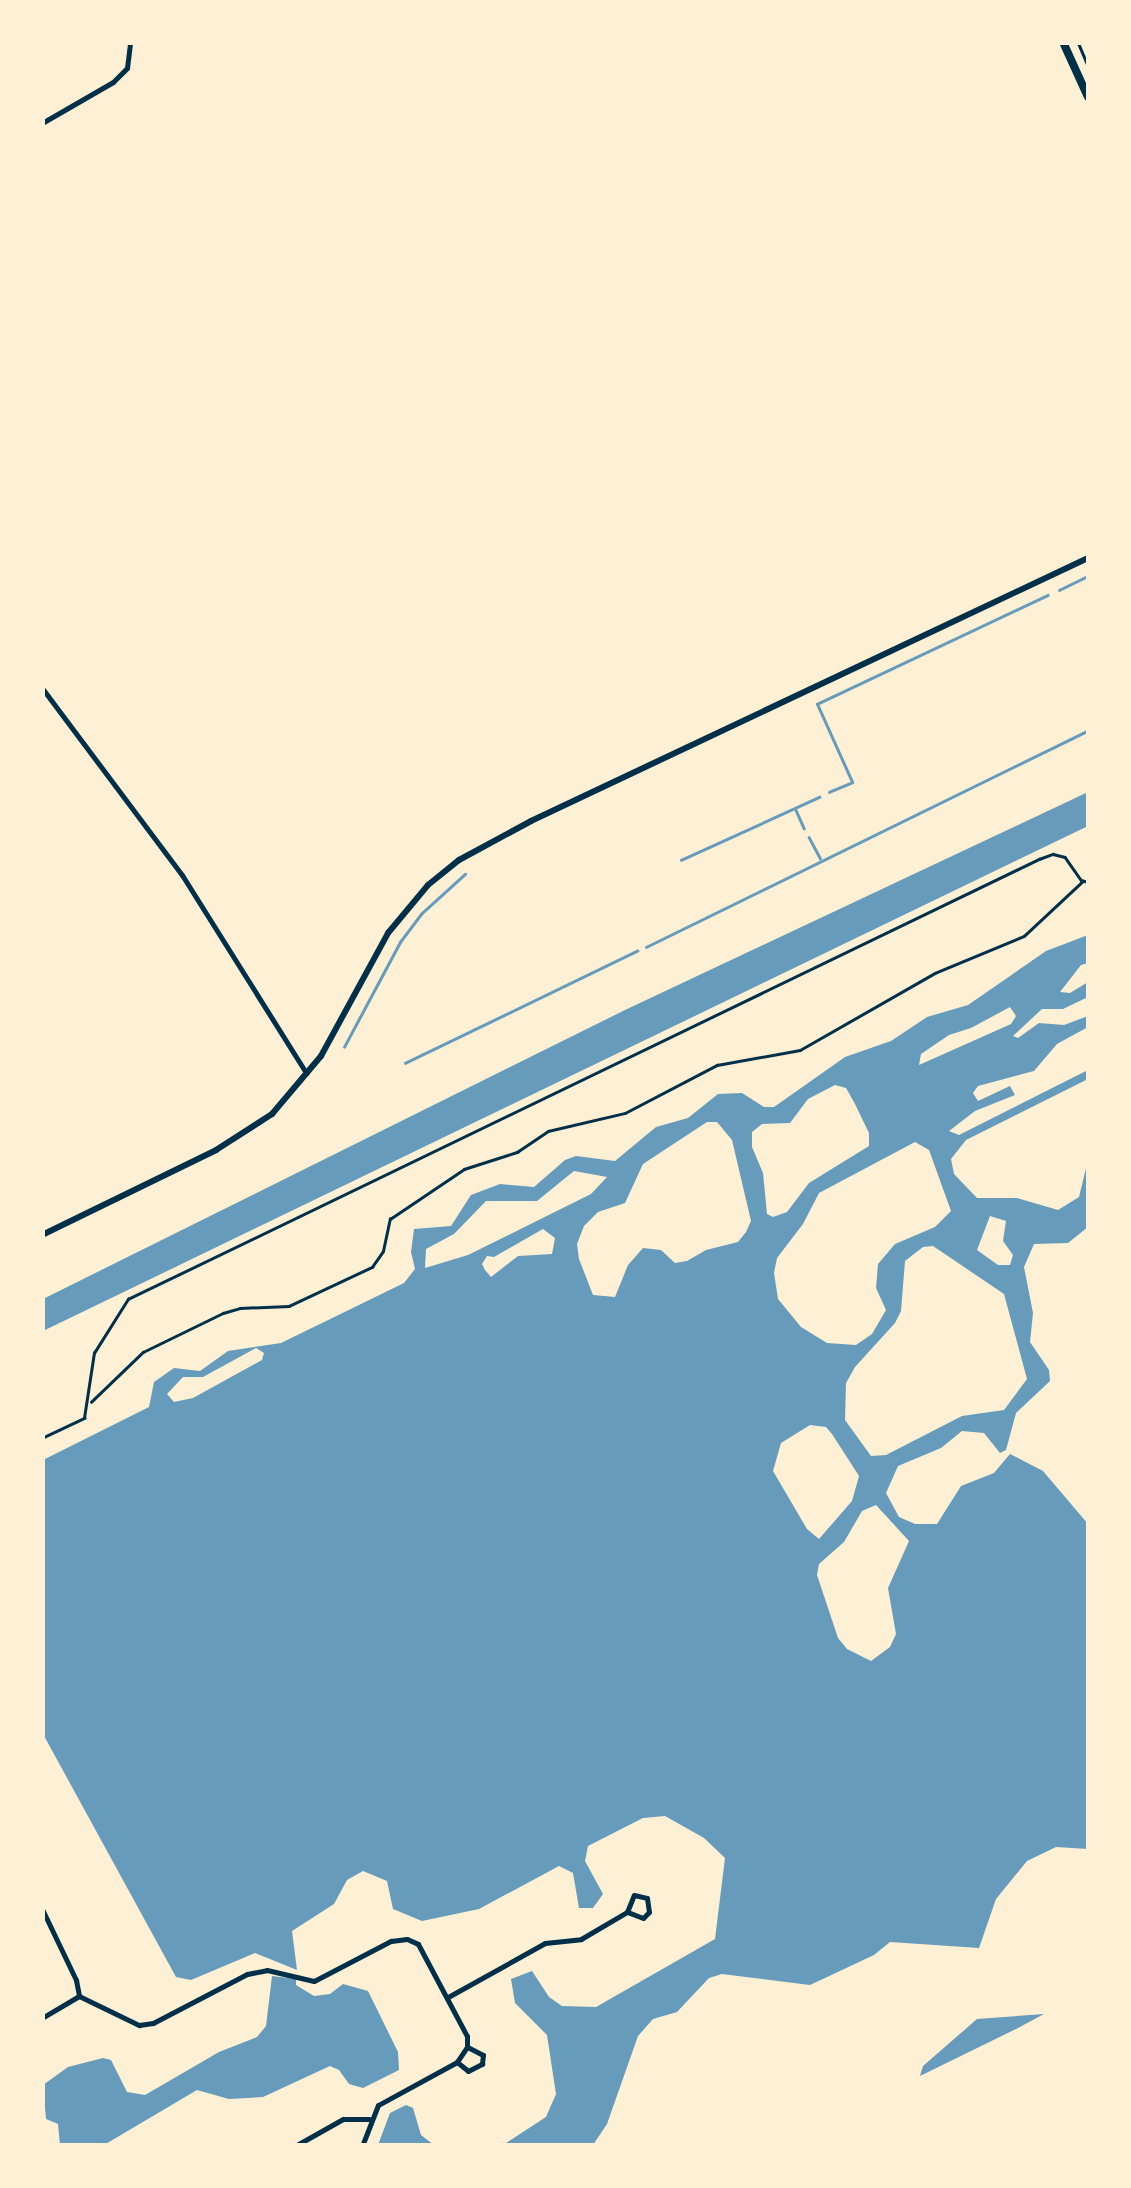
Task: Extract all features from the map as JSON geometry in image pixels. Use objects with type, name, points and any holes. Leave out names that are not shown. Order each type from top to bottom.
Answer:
[{"type":"main road","points":[[1063,42],[1088,97]]},
{"type":"street","points":[[42,124],[114,82],[127,68],[130,42]]},
{"type":"street","points":[[42,1235],[228,1143],[272,1114],[307,1075],[388,933],[428,885],[459,860],[531,821],[1088,558]]},
{"type":"street","points":[[42,688],[182,875],[307,1075]]},
{"type":"street","points":[[448,1996],[545,1943],[581,1939],[627,1912],[634,1896],[648,1898],[649,1912],[642,1918],[627,1912]]},
{"type":"street","points":[[42,1909],[80,1996],[139,2026],[247,1974],[266,1970],[301,1979],[326,1978],[391,1941],[407,1939],[418,1944],[468,2036],[466,2047],[457,2062],[388,2097],[369,2119],[362,2146]]},
{"type":"street","points":[[42,2018],[80,1996]]},
{"type":"street","points":[[457,2062],[468,2071],[482,2064],[483,2054],[466,2047]]},
{"type":"street","points":[[295,2146],[343,2120],[369,2119]]},
{"type":"path","points":[[1078,42],[1088,65]]},
{"type":"path","points":[[42,1438],[78,1424],[90,1403],[143,1352],[223,1313],[240,1308],[289,1306],[372,1267],[382,1254],[390,1219],[464,1168],[517,1152],[548,1131],[626,1114],[717,1065],[800,1050],[936,973],[1016,941],[1086,882],[1065,857],[1044,857],[126,1299],[94,1353],[90,1403]]},
{"type":"water","points":[[1088,792],[1088,826],[43,1331],[43,1299],[625,1010]]},
{"type":"water","points":[[1088,935],[1088,963],[1081,965],[1060,992],[1070,993],[1088,982],[1088,997],[1063,1009],[1042,1009],[1013,1036],[1018,1038],[1039,1023],[1064,1025],[1088,1016],[1088,1027],[1057,1044],[1034,1071],[978,1086],[973,1093],[978,1101],[1010,1086],[1015,1095],[975,1111],[949,1131],[959,1135],[1088,1070],[1088,1079],[966,1140],[951,1159],[954,1174],[977,1198],[1017,1198],[1058,1210],[1079,1197],[1088,1160],[1088,1227],[1068,1243],[1034,1244],[1024,1267],[1033,1313],[1030,1342],[1049,1370],[1050,1381],[1016,1413],[1006,1450],[1000,1453],[984,1433],[962,1431],[941,1448],[898,1466],[886,1493],[899,1517],[915,1524],[937,1524],[961,1486],[994,1473],[1010,1454],[1043,1471],[1088,1524],[1088,1849],[1056,1847],[1027,1861],[996,1899],[979,1948],[890,1942],[874,1955],[810,1985],[722,1974],[709,1978],[677,2012],[653,2019],[638,2036],[607,2124],[593,2145],[503,2145],[546,2117],[556,2094],[547,2035],[515,2003],[511,1979],[532,1971],[549,1997],[562,2006],[596,2007],[715,1939],[725,1858],[704,1838],[665,1816],[643,1818],[588,1846],[585,1861],[603,1894],[593,1908],[579,1908],[573,1873],[559,1866],[479,1909],[422,1921],[393,1909],[387,1881],[363,1871],[347,1880],[334,1904],[292,1931],[297,1970],[255,1953],[191,1980],[176,1977],[43,1734],[43,1460],[149,1407],[154,1382],[174,1368],[200,1371],[228,1351],[281,1343],[404,1283],[415,1269],[411,1252],[414,1229],[451,1226],[471,1195],[500,1184],[534,1187],[565,1160],[576,1156],[615,1161],[656,1127],[688,1118],[718,1094],[742,1093],[764,1107],[774,1107],[845,1057],[891,1041],[927,1017],[968,1005],[1046,951]],"holes":[[[1010,1007],[1016,1016],[1011,1024],[919,1065],[921,1054],[949,1035]],[[835,1085],[846,1088],[869,1133],[869,1146],[809,1183],[787,1212],[773,1217],[767,1214],[763,1173],[752,1147],[752,1132],[762,1124],[790,1123],[808,1099]],[[707,1122],[717,1122],[732,1140],[751,1221],[738,1242],[706,1250],[687,1261],[675,1263],[661,1250],[643,1248],[628,1265],[615,1297],[593,1295],[577,1244],[584,1226],[598,1212],[625,1203],[643,1164]],[[915,1142],[929,1150],[951,1211],[935,1227],[895,1244],[878,1264],[876,1288],[886,1310],[872,1334],[856,1345],[827,1343],[801,1327],[778,1299],[774,1273],[777,1258],[803,1224],[819,1193]],[[574,1171],[607,1177],[591,1194],[468,1255],[425,1268],[426,1249],[454,1234],[486,1201],[537,1201]],[[990,1216],[1006,1221],[1003,1241],[1013,1255],[1010,1265],[998,1265],[977,1250]],[[543,1229],[555,1238],[552,1254],[518,1256],[491,1277],[482,1264],[487,1256],[494,1257]],[[933,1246],[1004,1294],[1027,1379],[1004,1410],[962,1416],[886,1455],[871,1456],[845,1420],[846,1383],[901,1311],[905,1261],[923,1247]],[[256,1348],[264,1353],[262,1360],[193,1398],[174,1402],[167,1394],[183,1377],[203,1377]],[[810,1425],[826,1427],[859,1476],[852,1501],[819,1539],[807,1529],[773,1471],[781,1443]],[[876,1505],[909,1541],[888,1588],[896,1634],[890,1647],[871,1661],[847,1649],[838,1638],[817,1575],[819,1564],[844,1542],[862,1511]]]},
{"type":"water","points":[[272,1976],[296,1979],[296,1985],[314,1996],[330,1994],[343,1984],[368,1991],[398,2052],[399,2070],[363,2088],[349,2084],[339,2070],[330,2066],[263,2097],[229,2099],[197,2090],[104,2145],[60,2145],[58,2124],[46,2119],[43,2085],[68,2067],[103,2058],[111,2060],[127,2092],[145,2095],[219,2052],[257,2037],[266,2026]]},
{"type":"water","points":[[1044,2014],[920,2076],[923,2066],[977,2019]]},
{"type":"water","points":[[406,2105],[413,2108],[421,2135],[434,2145],[378,2145],[390,2113]]},
{"type":"waterway","points":[[1059,590],[1088,576]]},
{"type":"waterway","points":[[829,792],[852,782],[817,704],[1048,595]]},
{"type":"waterway","points":[[646,947],[1088,730]]},
{"type":"waterway","points":[[681,860],[819,797]]},
{"type":"waterway","points":[[796,810],[804,828]]},
{"type":"waterway","points":[[809,837],[820,858]]},
{"type":"waterway","points":[[344,1047],[400,942],[422,913],[465,874]]},
{"type":"waterway","points":[[405,1063],[637,951]]}]
